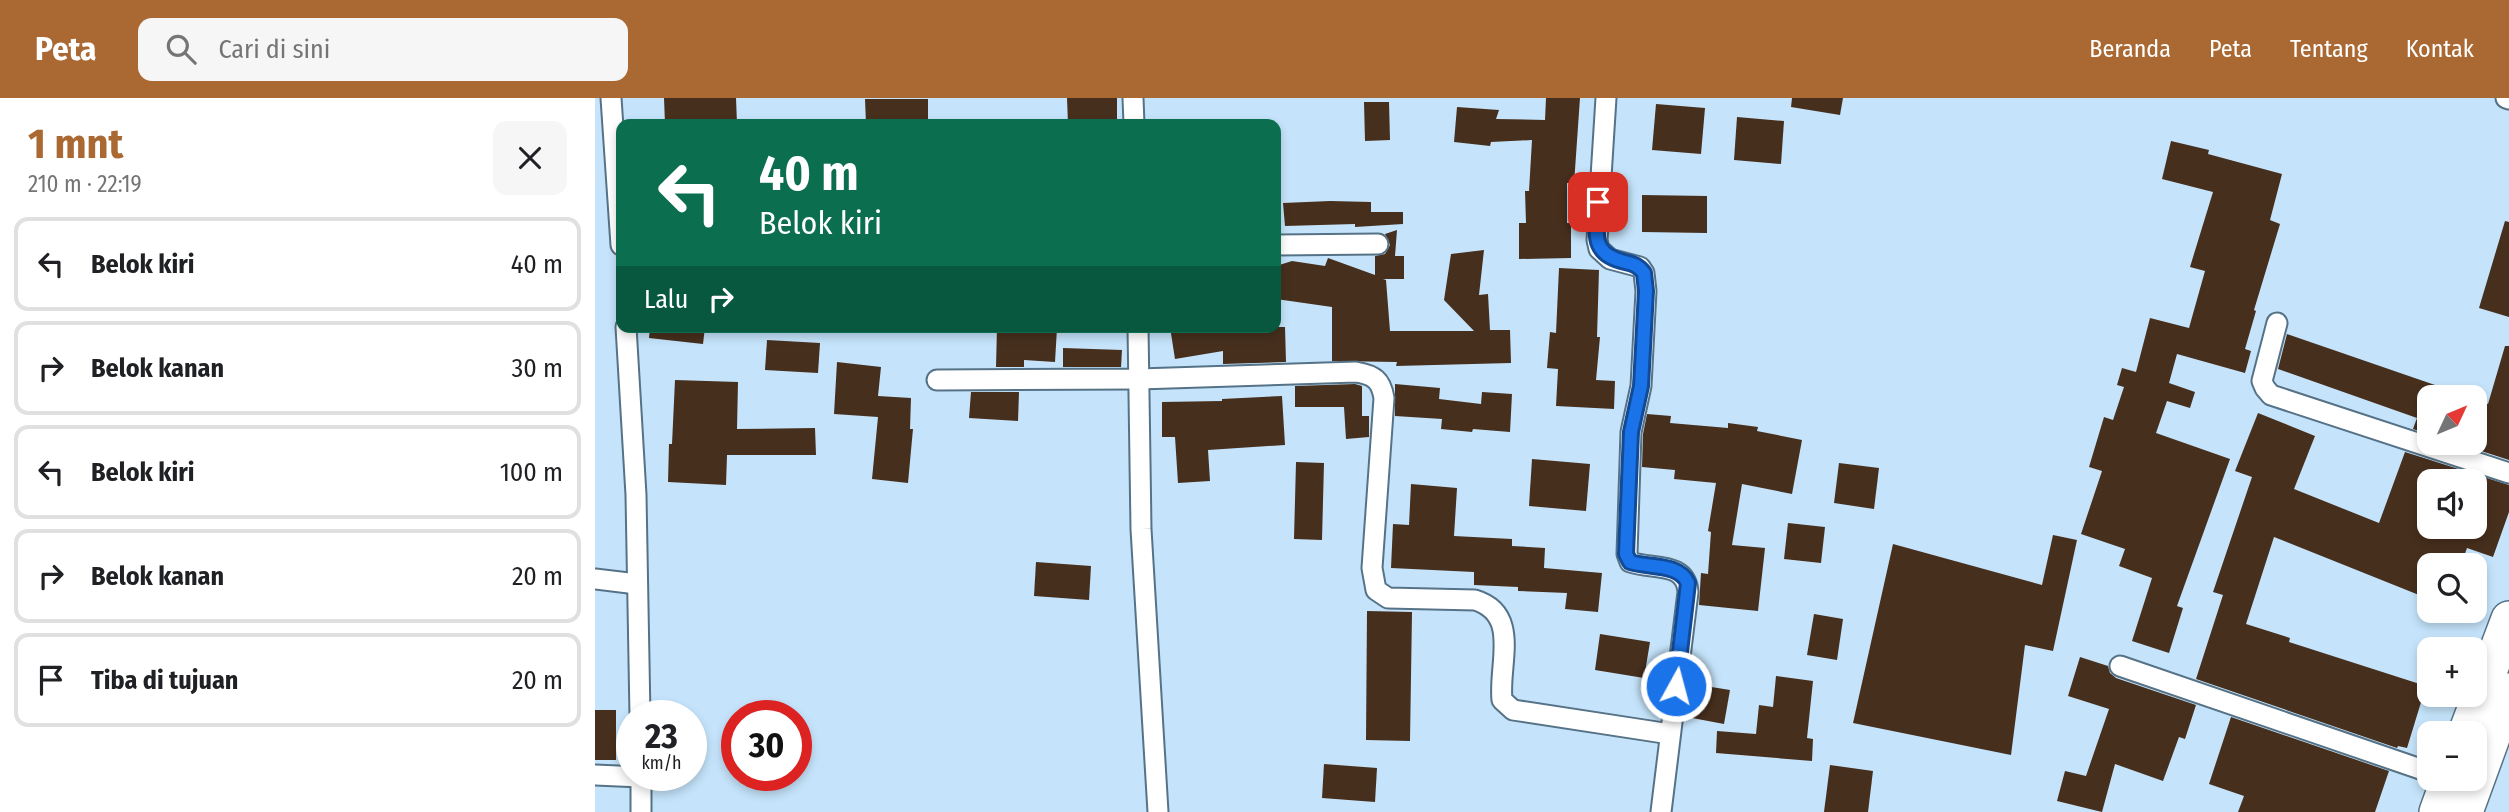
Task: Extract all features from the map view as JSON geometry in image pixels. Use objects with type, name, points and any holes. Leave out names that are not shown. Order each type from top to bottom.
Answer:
[{"type":"highway","points":[[2471,721],[2509,619]]},
{"type":"highway","points":[[2465,812],[2509,691]]},
{"type":"highway","points":[[2437,812],[2445,791]]},
{"type":"street","points":[[611,98],[616,160]]},
{"type":"street","points":[[1133,98],[1134,119]]},
{"type":"street","points":[[1606,98],[1597,240],[1603,254],[1610,259],[1640,267],[1644,273],[1646,291],[1641,386],[1631,432],[1626,554],[1630,562],[1676,570],[1683,574],[1688,583],[1661,812]]},
{"type":"street","points":[[1281,246],[1378,244]]},
{"type":"street","points":[[2277,323],[2262,381],[2271,395],[2509,473]]},
{"type":"street","points":[[626,333],[636,495],[640,700]]},
{"type":"street","points":[[1138,333],[1141,529],[1157,812]]},
{"type":"street","points":[[937,380],[1139,379],[1356,372],[1371,375],[1382,386],[1384,398],[1372,568],[1376,590],[1388,598],[1475,600],[1487,603],[1494,609],[1502,622],[1504,634],[1502,701],[1513,710],[1670,734]]},
{"type":"street","points":[[595,579],[637,584]]},
{"type":"street","points":[[2120,666],[2417,768]]},
{"type":"street","points":[[595,775],[616,775]]},
{"type":"street","points":[[641,791],[641,812]]},
{"type":"building","points":[[664,98],[736,98],[737,119],[665,119]]},
{"type":"building","points":[[1067,98],[1117,98],[1117,119],[1068,119]]},
{"type":"building","points":[[1546,98],[1580,98],[1574,184],[1567,183],[1567,223],[1571,223],[1571,258],[1519,259],[1519,223],[1526,223],[1525,191],[1529,191],[1532,140],[1491,142],[1490,146],[1454,142],[1457,107],[1499,110],[1496,119],[1545,120]]},
{"type":"building","points":[[1792,98],[1843,98],[1840,115],[1791,107]]},
{"type":"building","points":[[865,99],[928,99],[928,119],[866,119]]},
{"type":"building","points":[[1364,102],[1389,102],[1390,140],[1365,141]]},
{"type":"building","points":[[1656,104],[1705,108],[1701,154],[1652,150]]},
{"type":"building","points":[[1737,117],[1784,121],[1781,164],[1734,160]]},
{"type":"building","points":[[2171,141],[2209,150],[2208,154],[2282,174],[2270,220],[2280,224],[2254,310],[2256,311],[2245,349],[2251,351],[2245,373],[2177,354],[2169,383],[2195,392],[2190,408],[2167,401],[2156,433],[2230,459],[2177,606],[2183,608],[2169,653],[2132,641],[2152,578],[2119,566],[2125,549],[2081,534],[2102,471],[2089,467],[2104,417],[2113,420],[2124,387],[2117,385],[2122,368],[2136,372],[2150,318],[2189,328],[2205,271],[2190,267],[2213,192],[2162,179]]},
{"type":"building","points":[[1642,195],[1707,196],[1707,233],[1642,232]]},
{"type":"building","points":[[1371,202],[1371,212],[1403,212],[1403,224],[1355,227],[1355,224],[1285,226],[1283,203]]},
{"type":"building","points":[[2505,221],[2509,222],[2509,317],[2479,308]]},
{"type":"building","points":[[1397,230],[1395,256],[1404,256],[1404,279],[1383,279],[1386,280],[1390,331],[1474,331],[1444,300],[1451,254],[1484,250],[1479,295],[1488,294],[1490,330],[1510,330],[1511,363],[1396,366],[1397,362],[1332,361],[1332,307],[1281,300],[1281,264],[1292,261],[1325,266],[1328,258],[1375,275],[1375,256],[1385,254],[1390,245],[1385,234]]},
{"type":"building","points":[[1559,268],[1599,270],[1597,337],[1600,337],[1596,380],[1615,381],[1614,409],[1556,406],[1558,369],[1547,368],[1550,332],[1556,333]]},
{"type":"building","points":[[1281,327],[1285,327],[1286,362],[1223,364],[1223,351],[1175,359],[1171,333],[1281,333]]},
{"type":"building","points":[[649,333],[704,333],[703,344],[649,338]]},
{"type":"building","points":[[997,333],[1057,333],[1055,362],[1024,360],[1024,367],[996,367]]},
{"type":"building","points":[[2287,334],[2435,385],[2417,385],[2417,418],[2278,369]]},
{"type":"building","points":[[767,340],[820,343],[818,373],[765,370]]},
{"type":"building","points":[[2505,346],[2509,346],[2509,460],[2487,453],[2488,404]]},
{"type":"building","points":[[1063,348],[1122,350],[1121,367],[1063,367]]},
{"type":"building","points":[[837,362],[881,367],[878,396],[911,398],[910,429],[913,429],[908,483],[872,479],[878,417],[834,414]]},
{"type":"building","points":[[675,380],[738,382],[737,429],[815,428],[816,455],[727,455],[726,485],[668,482]]},
{"type":"building","points":[[1395,384],[1440,388],[1439,399],[1481,404],[1482,392],[1512,394],[1510,432],[1441,429],[1442,419],[1395,416]]},
{"type":"building","points":[[1295,386],[1362,386],[1362,416],[1369,416],[1369,437],[1346,439],[1344,407],[1295,407]]},
{"type":"building","points":[[971,392],[1019,392],[1018,421],[969,418]]},
{"type":"building","points":[[1282,396],[1285,445],[1208,450],[1210,481],[1178,483],[1175,437],[1162,437],[1162,402]]},
{"type":"building","points":[[2258,413],[2315,436],[2294,489],[2379,523],[2405,452],[2459,469],[2417,469],[2417,539],[2487,539],[2487,478],[2509,485],[2509,512],[2493,557],[2467,548],[2465,553],[2417,553],[2417,594],[2274,537],[2246,624],[2290,638],[2289,642],[2417,683],[2417,707],[2420,707],[2407,748],[2397,748],[2196,679],[2223,595],[2213,592],[2252,477],[2235,471]]},
{"type":"building","points":[[1647,414],[1671,416],[1670,423],[1728,428],[1728,423],[1758,427],[1757,431],[1802,440],[1792,494],[1742,484],[1732,545],[1765,548],[1758,611],[1699,605],[1701,573],[1708,574],[1711,532],[1708,531],[1716,483],[1674,479],[1675,470],[1642,467],[1643,434]]},
{"type":"building","points":[[1532,459],[1590,464],[1586,511],[1529,506]]},
{"type":"building","points":[[1296,462],[1324,463],[1322,540],[1294,539]]},
{"type":"building","points":[[1839,463],[1879,468],[1874,509],[1834,503]]},
{"type":"building","points":[[1411,484],[1457,488],[1454,536],[1512,539],[1512,546],[1545,548],[1544,568],[1602,573],[1598,612],[1565,609],[1567,593],[1518,591],[1518,587],[1474,585],[1474,572],[1391,568],[1393,524],[1409,525]]},
{"type":"building","points":[[1788,523],[1825,527],[1821,563],[1784,559]]},
{"type":"building","points":[[2053,535],[2077,540],[2053,651],[2025,645],[2011,755],[1853,723],[1893,544],[2042,585]]},
{"type":"building","points":[[1036,562],[1091,566],[1089,600],[1034,596]]},
{"type":"building","points":[[1367,611],[1412,612],[1410,741],[1366,740]]},
{"type":"building","points":[[1814,614],[1843,619],[1837,660],[1807,655]]},
{"type":"building","points":[[1600,634],[1650,642],[1644,678],[1595,670]]},
{"type":"building","points":[[2080,657],[2108,666],[2110,673],[2116,678],[2196,705],[2185,739],[2179,737],[2163,781],[2115,764],[2102,812],[2057,801],[2065,771],[2086,776],[2109,709],[2068,696]]},
{"type":"building","points":[[1776,676],[1813,681],[1807,738],[1813,739],[1812,761],[1716,753],[1717,731],[1756,734],[1759,705],[1773,707]]},
{"type":"building","points":[[1693,684],[1730,690],[1724,724],[1687,717]]},
{"type":"building","points":[[595,710],[616,710],[616,760],[595,760]]},
{"type":"building","points":[[2231,717],[2389,771],[2375,812],[2238,812],[2244,796],[2209,784]]},
{"type":"building","points":[[1324,764],[1377,768],[1375,802],[1322,798]]},
{"type":"building","points":[[1830,765],[1873,771],[1868,812],[1824,812]]},
{"type":"route","points":[[1598,202],[1599,248],[1610,259],[1634,264],[1644,273],[1646,291],[1641,386],[1631,432],[1626,554],[1630,562],[1639,565],[1676,570],[1683,574],[1688,583],[1676,686]]}]
